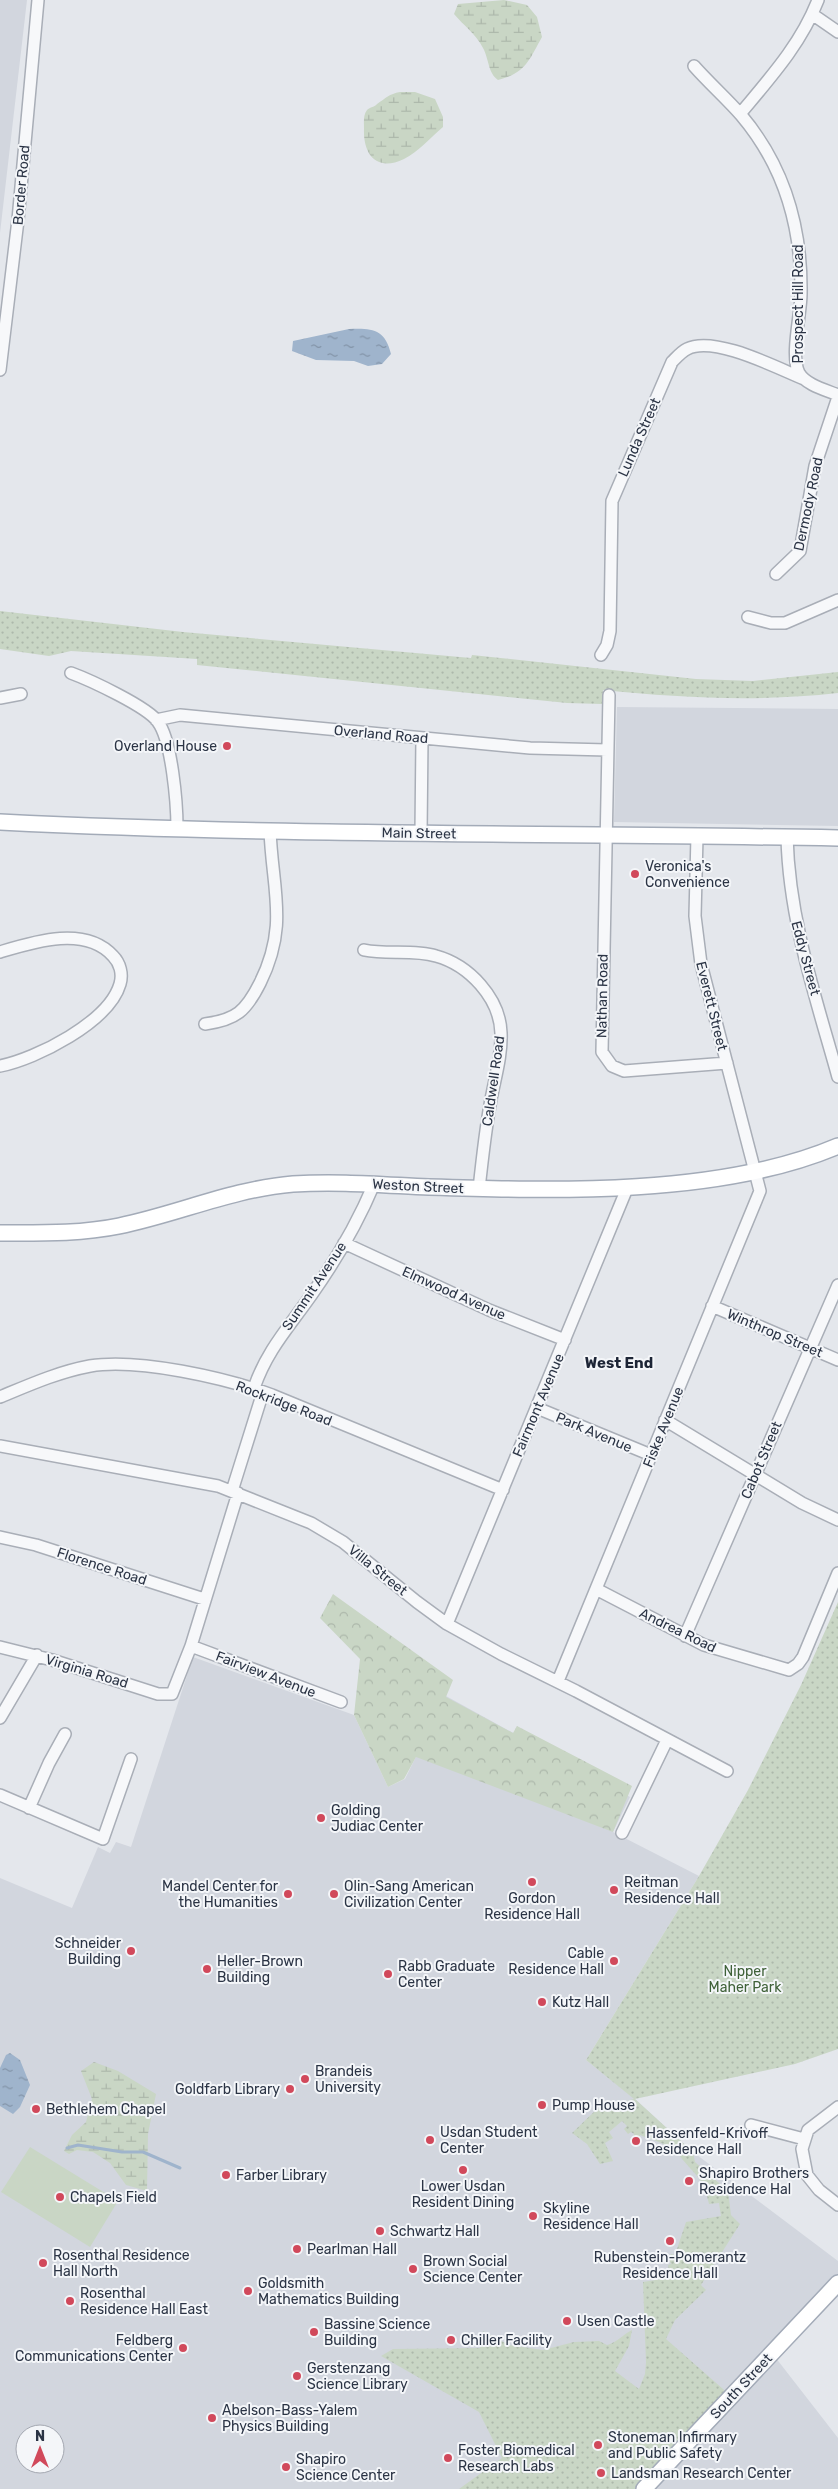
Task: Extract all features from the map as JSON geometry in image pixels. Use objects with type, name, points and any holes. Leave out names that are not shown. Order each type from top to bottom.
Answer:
[{"type":"main road","name":"Main Street","points":[[0,822],[421,833],[838,838]]},
{"type":"main road","name":"Weston Street","points":[[0,1233],[60,1233],[112,1228],[218,1197],[269,1186],[332,1182],[479,1189],[628,1186],[685,1181],[757,1171],[795,1162],[838,1146]]},
{"type":"main road","name":"South Street","points":[[644,2489],[838,2283]]},
{"type":"street","name":"Border Road","points":[[0,370],[18,220],[38,0]]},
{"type":"street","points":[[740,114],[787,57],[818,0]]},
{"type":"street","points":[[812,14],[838,32]]},
{"type":"street","name":"Prospect Hill Road","points":[[694,66],[740,114],[761,142],[781,177],[794,214],[800,255],[801,280],[796,365],[804,379],[838,396]]},
{"type":"street","name":"Lunda Street","points":[[601,654],[607,645],[610,632],[612,501],[672,362],[687,348],[707,346],[732,350],[804,379]]},
{"type":"street","name":"Dermody Road","points":[[776,574],[800,552],[815,466],[838,396]]},
{"type":"street","points":[[748,617],[771,623],[785,623],[838,600]]},
{"type":"street","points":[[72,673],[146,711],[156,720],[165,735],[168,749],[176,828]]},
{"type":"street","points":[[0,698],[21,694]]},
{"type":"street","points":[[606,836],[609,695]]},
{"type":"street","name":"Overland Road","points":[[156,720],[180,715],[530,748],[607,750]]},
{"type":"street","points":[[421,833],[422,738]]},
{"type":"street","points":[[205,1024],[228,1020],[244,1009],[258,987],[272,954],[278,914],[270,830]]},
{"type":"street","name":"Nathan Road","points":[[606,836],[601,1042],[603,1056],[612,1066],[624,1071],[727,1063]]},
{"type":"street","name":"Everett Street","points":[[697,836],[695,899],[698,945],[705,983],[757,1171]]},
{"type":"street","name":"Eddy Street","points":[[787,837],[789,883],[795,920],[838,1077]]},
{"type":"street","points":[[0,952],[44,940],[84,941],[100,946],[111,954],[119,964],[121,976],[119,987],[111,1000],[69,1038],[34,1056],[0,1066]]},
{"type":"street","name":"Caldwell Road","points":[[364,950],[425,954],[440,957],[471,975],[491,999],[500,1025],[501,1044],[489,1113],[479,1189]]},
{"type":"street","name":"Fiske Avenue","points":[[558,1681],[760,1194],[757,1171]]},
{"type":"street","name":"Summit Avenue","points":[[172,1694],[176,1689],[191,1646],[235,1492],[270,1350],[311,1295],[344,1243],[374,1184]]},
{"type":"street","name":"Fairmont Avenue","points":[[447,1624],[628,1186]]},
{"type":"street","name":"Elmwood Avenue","points":[[344,1243],[490,1310],[565,1340]]},
{"type":"street","name":"Cabot Street","points":[[684,1636],[838,1285]]},
{"type":"street","name":"Winthrop Street","points":[[712,1306],[838,1360]]},
{"type":"street","name":"Rockridge Road","points":[[0,1397],[62,1373],[108,1364],[157,1368],[259,1390],[502,1490]]},
{"type":"street","name":"Park Avenue","points":[[537,1408],[651,1456]]},
{"type":"street","points":[[665,1420],[809,1507],[838,1520]]},
{"type":"street","name":"Villa Street","points":[[0,1446],[205,1482],[235,1492],[310,1523],[335,1536],[447,1624],[727,1771]]},
{"type":"street","name":"Florence Road","points":[[0,1537],[44,1547],[204,1599]]},
{"type":"street","name":"Andrea Road","points":[[596,1589],[684,1636],[710,1647],[783,1670],[792,1669],[803,1656],[838,1573]]},
{"type":"street","name":"Fairview Avenue","points":[[191,1646],[341,1702]]},
{"type":"street","name":"Virginia Road","points":[[0,1647],[37,1655],[158,1694],[172,1694]]},
{"type":"street","points":[[0,1718],[37,1655]]},
{"type":"street","points":[[29,1808],[49,1763],[65,1734]]},
{"type":"street","points":[[622,1834],[667,1740]]},
{"type":"street","points":[[0,1795],[103,1839],[131,1759]]},
{"type":"street","points":[[838,2107],[812,2127],[804,2138],[802,2156],[807,2175],[819,2190],[838,2205]]},
{"type":"street","points":[[751,2125],[804,2138]]},
{"type":"shaded area","points":[[0,0],[27,0],[0,233]]},
{"type":"shaded area","points":[[617,707],[838,709],[838,826],[614,822]]},
{"type":"shaded area","name":"Brandeis University","points":[[193,1657],[354,1715],[388,1787],[405,1779],[446,1696],[630,1797],[613,1832],[699,1876],[586,2060],[635,2099],[693,2152],[838,2261],[838,2283],[772,2353],[838,2438],[838,2489],[0,2489],[0,1878],[72,1908],[98,1847],[110,1853],[116,1842],[131,1847]]},
{"type":"green space","points":[[504,0],[527,5],[537,17],[542,37],[530,59],[521,69],[515,74],[498,80],[492,74],[480,43],[454,14],[458,4]]},
{"type":"green space","points":[[400,92],[415,92],[435,99],[443,117],[443,127],[404,159],[394,163],[379,162],[373,159],[366,146],[364,138],[365,114],[368,109],[388,96]]},
{"type":"green space","points":[[0,611],[183,632],[471,658],[472,655],[696,679],[753,681],[838,672],[838,693],[808,696],[720,698],[603,690],[602,704],[567,703],[197,665],[197,659],[71,651],[49,656],[0,649]]},
{"type":"green space","points":[[333,1594],[453,1680],[446,1697],[513,1733],[517,1726],[632,1786],[613,1832],[416,1757],[404,1779],[388,1787],[354,1715],[360,1659],[320,1618]]},
{"type":"green space","name":"Nipper Maher Park","points":[[838,1602],[838,2049],[795,2064],[635,2099],[693,2152],[695,2162],[728,2191],[731,2215],[740,2224],[701,2285],[706,2290],[675,2320],[666,2339],[731,2396],[644,2489],[459,2489],[502,2458],[479,2412],[381,2356],[393,2349],[480,2348],[483,2331],[509,2345],[543,2350],[574,2342],[599,2341],[607,2345],[632,2330],[629,2346],[615,2371],[639,2389],[645,2374],[646,2362],[643,2282],[674,2277],[673,2271],[669,2271],[668,2265],[671,2264],[669,2260],[671,2254],[675,2255],[686,2222],[721,2216],[719,2203],[709,2204],[706,2192],[708,2192],[705,2187],[679,2153],[670,2147],[640,2135],[639,2139],[634,2137],[634,2134],[631,2132],[628,2134],[624,2129],[627,2126],[622,2121],[609,2132],[613,2138],[605,2143],[613,2161],[600,2164],[587,2144],[572,2133],[597,2109],[634,2099],[586,2060],[699,1876],[748,1790],[801,1685]]},
{"type":"green space","points":[[94,2062],[118,2071],[156,2094],[148,2134],[147,2191],[126,2185],[110,2163],[93,2152],[77,2150],[69,2154],[64,2151],[72,2135],[86,2122],[92,2099],[81,2071]]},
{"type":"green space","name":"Chapels Field","points":[[30,2147],[118,2201],[90,2247],[1,2192]]},
{"type":"water","points":[[349,329],[364,329],[376,332],[385,339],[391,354],[382,364],[368,366],[354,361],[316,360],[292,351],[293,341]]},
{"type":"water","points":[[10,2053],[20,2060],[30,2085],[20,2107],[13,2114],[0,2106],[0,2068],[6,2055]]},
{"type":"waterway","points":[[67,2148],[78,2145],[122,2152],[143,2152],[180,2168]]},
{"type":"place","name":"Overland House","points":[[227,746]]},
{"type":"place","name":"Veronica's Convenience","points":[[635,874]]},
{"type":"place","name":"Golding Judiac Center","points":[[321,1818]]},
{"type":"place","name":"Gordon Residence Hall","points":[[532,1882]]},
{"type":"place","name":"Reitman Residence Hall","points":[[614,1890]]},
{"type":"place","name":"Mandel Center for the Humanities","points":[[288,1894]]},
{"type":"place","name":"Olin-Sang American Civilization Center","points":[[334,1894]]},
{"type":"place","name":"Schneider Building","points":[[131,1951]]},
{"type":"place","name":"Cable Residence Hall","points":[[614,1961]]},
{"type":"place","name":"Heller-Brown Building","points":[[207,1969]]},
{"type":"place","name":"Rabb Graduate Center","points":[[388,1974]]},
{"type":"place","name":"Kutz Hall","points":[[542,2002]]},
{"type":"place","name":"Brandeis University","points":[[305,2079]]},
{"type":"place","name":"Goldfarb Library","points":[[290,2089]]},
{"type":"place","name":"Pump House","points":[[542,2105]]},
{"type":"place","name":"Bethlehem Chapel","points":[[36,2109]]},
{"type":"place","name":"Usdan Student Center","points":[[430,2140]]},
{"type":"place","name":"Hassenfeld-Krivoff Residence Hall","points":[[636,2141]]},
{"type":"place","name":"Lower Usdan Resident Dining","points":[[463,2170]]},
{"type":"place","name":"Farber Library","points":[[226,2175]]},
{"type":"place","name":"Shapiro Brothers Residence Hal","points":[[689,2181]]},
{"type":"place","name":"Chapels Field","points":[[60,2197]]},
{"type":"place","name":"Skyline Residence Hall","points":[[533,2216]]},
{"type":"place","name":"Schwartz Hall","points":[[380,2231]]},
{"type":"place","name":"Rubenstein-Pomerantz Residence Hall","points":[[670,2241]]},
{"type":"place","name":"Pearlman Hall","points":[[297,2249]]},
{"type":"place","name":"Rosenthal Residence Hall North","points":[[43,2263]]},
{"type":"place","name":"Brown Social Science Center","points":[[413,2269]]},
{"type":"place","name":"Goldsmith Mathematics Building","points":[[248,2291]]},
{"type":"place","name":"Rosenthal Residence Hall East","points":[[70,2301]]},
{"type":"place","name":"Usen Castle","points":[[567,2321]]},
{"type":"place","name":"Bassine Science Building","points":[[314,2332]]},
{"type":"place","name":"Chiller Facility","points":[[451,2340]]},
{"type":"place","name":"Feldberg Communications Center","points":[[183,2348]]},
{"type":"place","name":"Gerstenzang Science Library","points":[[297,2376]]},
{"type":"place","name":"Abelson-Bass-Yalem Physics Building","points":[[212,2418]]},
{"type":"place","name":"Stoneman Infirmary and Public Safety","points":[[598,2445]]},
{"type":"place","name":"Foster Biomedical Research Labs","points":[[448,2458]]},
{"type":"place","name":"Shapiro Science Center","points":[[286,2467]]},
{"type":"place","name":"Landsman Research Center","points":[[601,2473]]},
{"type":"district","name":"West End","points":[[619,1363]]}]
